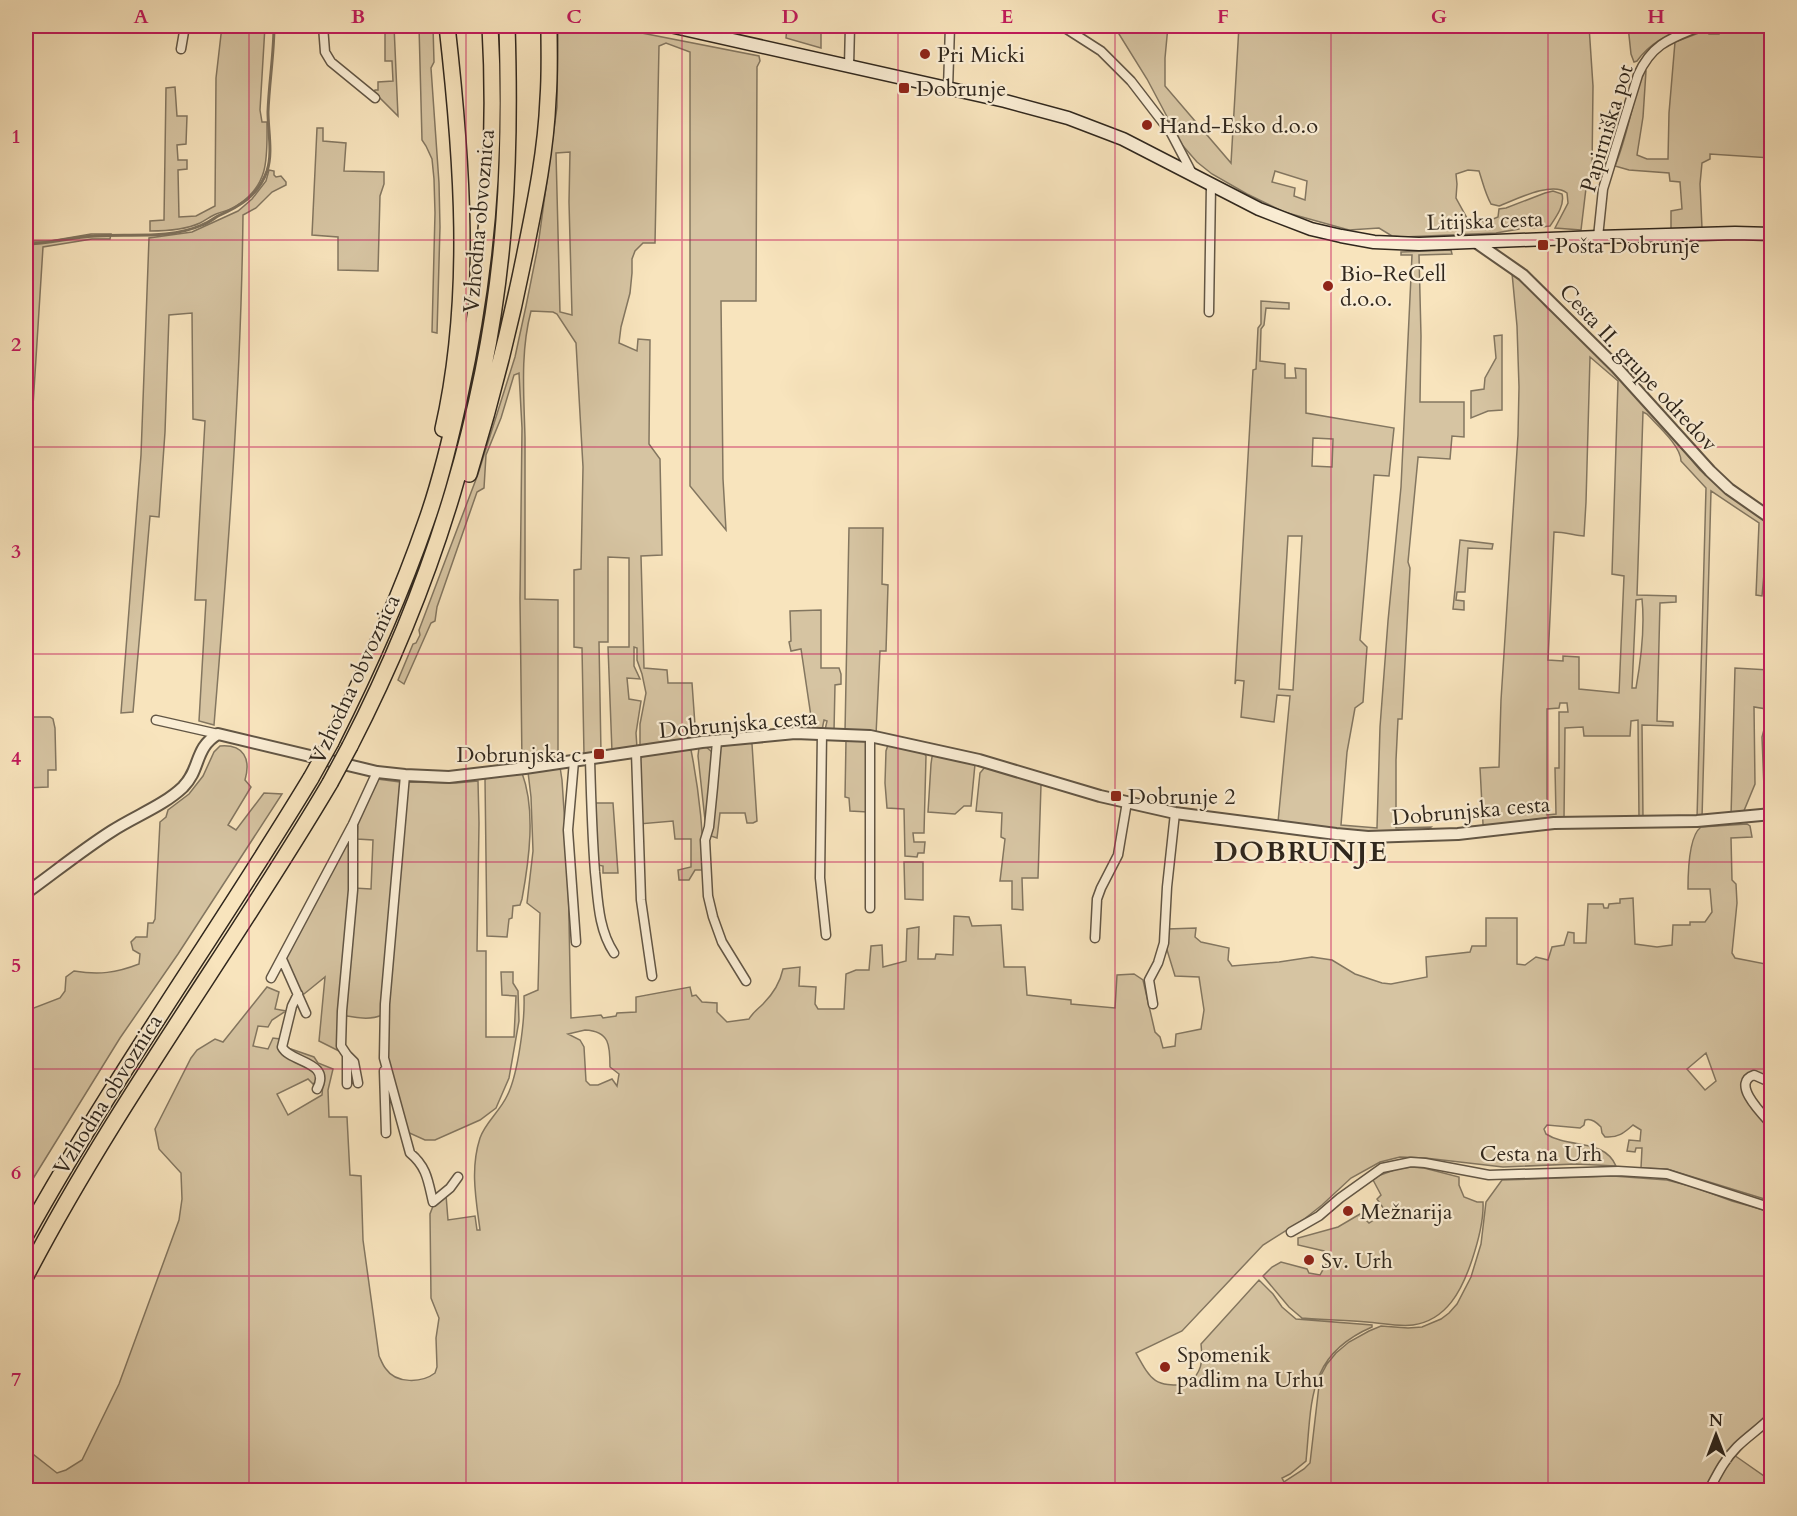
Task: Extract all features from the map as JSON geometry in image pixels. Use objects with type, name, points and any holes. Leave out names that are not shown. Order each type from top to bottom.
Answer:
[{"type":"highway","points":[[427,521],[428,491],[453,371],[461,276],[460,181],[447,26]]},
{"type":"highway","name":"Vzhodna obvoznica","points":[[26,1235],[105,1100],[311,778],[375,648],[427,521],[455,421],[481,278],[492,134],[490,26]]},
{"type":"highway","name":"Vzhodna obvoznica","points":[[26,1276],[78,1182],[330,783],[392,661],[428,570],[474,415],[499,271],[508,164],[507,26]]},
{"type":"highway","points":[[443,524],[459,504],[486,417],[511,322],[531,224],[546,126],[549,26]]},
{"type":"main road","name":"Litijska cesta","points":[[670,26],[1037,110],[1089,125],[1123,139],[1260,209],[1311,229],[1341,236],[1396,244],[1735,233],[1772,234]]},
{"type":"street","points":[[181,49],[184,26]]},
{"type":"street","points":[[323,26],[326,52],[331,62],[375,98]]},
{"type":"street","points":[[849,66],[850,26]]},
{"type":"street","points":[[948,89],[950,26]]},
{"type":"street","points":[[1062,26],[1101,51],[1131,81],[1171,133],[1192,175]]},
{"type":"street","name":"Papirniška pot","points":[[1598,237],[1603,189],[1644,61],[1665,41],[1701,26]]},
{"type":"street","points":[[1209,312],[1211,185]]},
{"type":"street","name":"Cesta II. grupe odredov","points":[[1478,243],[1523,274],[1616,367],[1710,471],[1729,489],[1772,519]]},
{"type":"street","points":[[156,720],[218,734]]},
{"type":"street","name":"Dobrunjska cesta","points":[[218,734],[377,772],[449,777],[717,741],[795,733],[870,736],[979,760],[1100,796],[1175,813],[1336,834],[1392,837],[1458,834],[1554,823],[1697,821],[1772,814]]},
{"type":"street","points":[[822,733],[820,878],[826,935]]},
{"type":"street","points":[[26,893],[112,831],[169,798],[191,778],[204,745],[218,734]]},
{"type":"street","points":[[870,736],[870,908]]},
{"type":"street","points":[[717,741],[710,817],[705,840],[708,896],[722,942],[746,981]]},
{"type":"street","points":[[636,752],[641,900],[652,976]]},
{"type":"street","points":[[590,759],[592,838],[598,903],[603,930],[614,952]]},
{"type":"street","points":[[574,761],[568,830],[576,942]]},
{"type":"street","points":[[271,978],[353,824],[377,772]]},
{"type":"street","points":[[386,1133],[385,1004],[405,775]]},
{"type":"street","points":[[1095,938],[1097,900],[1118,855],[1127,802]]},
{"type":"street","points":[[1153,1004],[1149,981],[1164,944],[1175,813]]},
{"type":"street","points":[[353,824],[353,890],[341,1046],[354,1062],[358,1083]]},
{"type":"street","points":[[282,959],[306,1013]]},
{"type":"street","points":[[298,994],[290,1013],[282,1047],[285,1052],[315,1067],[320,1077],[317,1089]]},
{"type":"street","points":[[347,1055],[347,1084]]},
{"type":"street","points":[[384,1058],[410,1153],[420,1162],[426,1174],[433,1202],[450,1188],[458,1177]]},
{"type":"street","points":[[1772,1083],[1754,1076],[1746,1081],[1745,1085],[1748,1096],[1772,1125]]},
{"type":"street","name":"Cesta na Urh","points":[[1291,1232],[1319,1216],[1382,1168],[1411,1162],[1490,1175],[1618,1171],[1667,1174],[1772,1208]]},
{"type":"street","points":[[1709,1491],[1725,1460],[1738,1445],[1772,1416]]},
{"type":"shaded area","points":[[222,26],[265,26],[260,110],[262,122],[267,122],[267,146],[261,178],[248,197],[233,208],[188,227],[150,231],[150,221],[164,220],[166,88],[175,87],[177,116],[187,116],[186,144],[177,145],[178,160],[187,160],[187,169],[178,170],[179,217],[196,216],[215,206],[216,78]]},
{"type":"shaded area","points":[[385,26],[394,26],[398,116],[374,92],[378,90],[378,82],[393,81],[392,61],[385,61]]},
{"type":"shaded area","points":[[419,26],[433,26],[434,62],[431,68],[440,227],[437,333],[432,332],[434,179],[432,159],[422,140]]},
{"type":"shaded area","points":[[558,26],[606,26],[759,56],[760,61],[757,67],[756,301],[721,301],[723,479],[726,530],[690,486],[690,52],[666,43],[659,46],[655,243],[643,243],[635,251],[632,259],[630,293],[619,343],[637,351],[638,339],[650,340],[649,444],[660,459],[662,555],[641,556],[644,668],[667,670],[668,683],[692,683],[696,739],[640,747],[640,724],[646,693],[637,660],[637,648],[634,647],[634,666],[640,679],[627,678],[629,699],[641,701],[636,733],[637,748],[612,752],[608,647],[629,647],[629,558],[608,557],[608,642],[599,642],[601,753],[584,755],[582,648],[574,647],[574,570],[581,569],[583,467],[576,343],[557,314],[531,311],[525,343],[524,374],[525,599],[558,600],[558,758],[522,764],[520,599],[522,428],[519,373],[514,375],[501,418],[486,455],[484,488],[477,492],[437,607],[435,621],[431,623],[404,684],[398,680],[413,644],[420,635],[419,630],[478,474],[515,357],[538,246],[557,107]],"holes":[[[570,152],[572,315],[560,312],[556,153]]]},
{"type":"shaded area","points":[[787,26],[821,26],[821,48],[786,38]]},
{"type":"shaded area","points":[[1114,26],[1168,26],[1165,86],[1231,163],[1239,26],[1589,26],[1593,86],[1592,170],[1587,180],[1581,230],[1555,228],[1568,203],[1567,193],[1561,190],[1544,190],[1499,206],[1491,204],[1479,171],[1468,170],[1456,174],[1456,198],[1467,218],[1486,222],[1498,217],[1499,209],[1553,191],[1562,194],[1559,211],[1550,226],[1531,228],[1529,225],[1521,225],[1519,229],[1496,233],[1403,237],[1392,236],[1379,228],[1349,230],[1284,212],[1212,174],[1197,162],[1177,139],[1147,79]],"holes":[[[1275,171],[1307,181],[1305,200],[1294,196],[1295,188],[1272,182]]]},
{"type":"shaded area","points":[[1628,26],[1687,26],[1659,40],[1634,62]]},
{"type":"shaded area","points":[[1729,26],[1771,26],[1771,158],[1710,154],[1710,159],[1702,163],[1700,184],[1702,228],[1671,231],[1671,211],[1682,209],[1680,182],[1670,181],[1669,173],[1629,170],[1615,166],[1644,70],[1646,71],[1643,117],[1637,155],[1647,159],[1668,159],[1675,42],[1704,31],[1709,31],[1709,34],[1719,34]]},
{"type":"shaded area","points":[[317,128],[323,128],[323,141],[346,143],[344,171],[384,172],[384,184],[380,196],[378,271],[338,270],[338,237],[312,235]]},
{"type":"shaded area","points":[[269,170],[274,171],[276,177],[281,176],[286,185],[272,192],[256,208],[243,215],[237,406],[214,725],[199,721],[206,600],[195,600],[205,421],[193,419],[192,313],[169,315],[159,517],[150,516],[133,712],[121,713],[141,455],[149,238],[192,232],[238,211],[252,199],[266,181]]},
{"type":"shaded area","points":[[91,234],[111,234],[110,239],[92,239],[43,247],[26,517],[26,241],[50,241]]},
{"type":"shaded area","points":[[1451,250],[1452,254],[1419,255],[1420,402],[1464,402],[1464,437],[1452,436],[1450,459],[1418,457],[1408,562],[1410,568],[1402,719],[1398,719],[1396,760],[1396,828],[1431,827],[1425,832],[1359,832],[1278,822],[1290,696],[1277,695],[1274,722],[1241,717],[1244,681],[1236,680],[1235,684],[1253,370],[1256,369],[1261,301],[1289,303],[1289,309],[1266,308],[1264,325],[1261,329],[1260,361],[1285,364],[1285,378],[1296,378],[1295,368],[1306,369],[1306,413],[1394,428],[1389,476],[1374,475],[1360,640],[1367,647],[1363,702],[1355,708],[1347,752],[1341,825],[1377,828],[1380,727],[1401,487],[1412,255],[1401,255],[1401,252]],"holes":[[[1313,438],[1333,439],[1332,467],[1312,466]],[[1288,536],[1302,536],[1293,690],[1279,689]]]},
{"type":"shaded area","points":[[1512,273],[1548,309],[1556,313],[1645,405],[1700,470],[1724,491],[1771,525],[1771,530],[1768,530],[1762,596],[1756,595],[1759,523],[1711,491],[1702,818],[1697,818],[1706,488],[1681,461],[1677,449],[1668,436],[1643,412],[1637,595],[1676,596],[1676,602],[1660,603],[1657,721],[1673,722],[1673,726],[1642,725],[1643,818],[1639,818],[1638,720],[1631,721],[1630,736],[1584,736],[1583,727],[1565,728],[1564,819],[1485,826],[1483,824],[1480,768],[1499,767],[1501,700],[1518,435],[1517,326]],"holes":[[[1590,357],[1618,381],[1612,574],[1624,576],[1619,693],[1579,689],[1579,657],[1563,656],[1563,661],[1548,660],[1554,532],[1584,536]],[[1642,599],[1643,633],[1636,688],[1632,688],[1636,600]],[[1560,703],[1567,703],[1568,712],[1559,712],[1559,768],[1555,768],[1556,814],[1547,815],[1547,709],[1559,708]]]},
{"type":"shaded area","points":[[1502,335],[1502,410],[1488,411],[1471,418],[1471,391],[1484,389],[1485,378],[1496,358],[1494,336]]},
{"type":"shaded area","points":[[849,528],[883,528],[882,584],[888,585],[886,651],[880,651],[876,735],[845,732]]},
{"type":"shaded area","points":[[1460,540],[1493,544],[1492,549],[1468,548],[1465,592],[1457,592],[1456,600],[1464,601],[1464,610],[1453,609]]},
{"type":"shaded area","points":[[821,610],[821,668],[839,668],[841,674],[841,684],[835,685],[834,731],[825,730],[827,721],[824,720],[822,730],[813,730],[801,649],[791,651],[789,642],[791,641],[790,611]]},
{"type":"shaded area","points":[[1771,643],[1771,809],[1770,788],[1764,787],[1762,737],[1766,722],[1766,709],[1754,707],[1755,784],[1743,813],[1731,816],[1735,668],[1769,670]]},
{"type":"shaded area","points":[[26,717],[53,719],[56,770],[48,770],[48,787],[26,788]]},
{"type":"shaded area","points":[[846,740],[866,741],[868,812],[850,811],[849,798],[845,797]]},
{"type":"shaded area","points":[[747,742],[752,744],[757,821],[747,823],[745,813],[720,813],[717,838],[711,836],[718,751],[721,746]]},
{"type":"shaded area","points":[[888,745],[923,751],[926,756],[924,833],[913,833],[914,842],[925,842],[924,853],[918,853],[917,857],[905,856],[904,809],[887,808],[885,783]]},
{"type":"shaded area","points":[[220,746],[235,748],[244,754],[247,766],[245,780],[251,787],[228,825],[236,830],[264,793],[282,794],[178,954],[120,1038],[26,1190],[26,1011],[60,998],[65,991],[66,977],[74,971],[107,972],[139,964],[140,954],[133,950],[131,942],[136,937],[147,937],[148,923],[153,923],[155,919],[160,822],[166,817],[168,810],[189,794],[203,776],[214,752]]},
{"type":"shaded area","points":[[699,747],[706,747],[712,752],[713,765],[707,820],[705,820]]},
{"type":"shaded area","points":[[691,750],[702,825],[704,870],[695,870],[689,880],[679,880],[678,870],[691,867],[691,839],[675,839],[673,821],[639,824],[642,755]]},
{"type":"shaded area","points":[[936,753],[975,764],[971,806],[964,806],[955,814],[928,812],[931,764],[932,757]]},
{"type":"shaded area","points":[[560,767],[568,872],[571,1018],[601,1015],[603,1018],[616,1016],[617,1013],[636,1012],[636,997],[690,987],[692,996],[696,995],[702,1002],[717,1003],[717,1012],[727,1022],[749,1019],[773,992],[783,969],[800,967],[799,986],[816,987],[815,1004],[818,1009],[844,1009],[846,974],[856,970],[869,970],[871,946],[882,945],[883,967],[906,961],[907,929],[919,927],[918,959],[935,959],[936,954],[953,955],[954,916],[969,917],[972,926],[1001,925],[1004,967],[1025,967],[1027,995],[1071,1000],[1071,1004],[1115,1008],[1117,975],[1134,974],[1143,980],[1155,1032],[1160,1037],[1163,1048],[1175,1046],[1176,1034],[1201,1029],[1204,1010],[1199,977],[1175,976],[1167,950],[1167,929],[1196,928],[1195,937],[1201,942],[1229,948],[1228,960],[1232,966],[1312,957],[1332,960],[1355,974],[1391,984],[1427,977],[1426,957],[1470,952],[1472,946],[1486,946],[1486,918],[1517,918],[1517,964],[1525,965],[1536,957],[1548,960],[1552,947],[1564,945],[1568,932],[1574,933],[1574,943],[1586,943],[1588,904],[1603,904],[1604,908],[1608,908],[1609,904],[1620,903],[1620,899],[1633,898],[1635,944],[1657,947],[1672,945],[1673,925],[1705,922],[1712,912],[1710,889],[1688,889],[1690,856],[1697,832],[1701,827],[1747,824],[1750,826],[1752,837],[1731,838],[1732,880],[1736,884],[1737,903],[1732,953],[1735,958],[1771,965],[1771,1080],[1745,1077],[1755,1110],[1771,1130],[1771,1201],[1667,1169],[1641,1168],[1642,1148],[1636,1148],[1635,1152],[1627,1151],[1629,1140],[1640,1141],[1641,1130],[1633,1125],[1614,1137],[1605,1137],[1601,1127],[1590,1120],[1585,1120],[1584,1125],[1580,1128],[1547,1125],[1544,1129],[1546,1134],[1555,1139],[1603,1151],[1616,1166],[1575,1164],[1503,1167],[1400,1157],[1380,1162],[1351,1178],[1303,1220],[1263,1245],[1182,1331],[1136,1353],[1155,1380],[1161,1383],[1188,1385],[1200,1366],[1201,1344],[1259,1280],[1282,1307],[1296,1319],[1372,1325],[1335,1351],[1324,1366],[1317,1382],[1312,1399],[1306,1461],[1282,1478],[1284,1482],[1310,1463],[1320,1377],[1336,1353],[1349,1342],[1381,1326],[1422,1327],[1441,1319],[1457,1304],[1471,1277],[1481,1244],[1486,1202],[1502,1180],[1613,1176],[1667,1180],[1771,1212],[1771,1412],[1731,1447],[1706,1490],[26,1490],[26,1452],[34,1455],[57,1473],[82,1460],[119,1384],[179,1220],[182,1199],[181,1173],[159,1149],[155,1129],[197,1050],[215,1039],[223,1042],[267,987],[279,992],[275,1009],[286,1011],[272,1020],[268,1027],[258,1026],[253,1046],[268,1049],[273,1038],[280,1039],[281,1053],[308,1067],[316,1075],[318,1081],[313,1084],[308,1079],[277,1094],[288,1115],[322,1095],[323,1082],[322,1075],[287,1051],[288,1048],[314,1057],[318,1063],[333,1069],[328,1090],[329,1117],[347,1117],[350,1175],[361,1176],[363,1240],[379,1356],[390,1374],[402,1379],[423,1379],[435,1373],[439,1318],[431,1298],[430,1214],[433,1206],[446,1195],[448,1220],[475,1216],[477,1230],[480,1230],[475,1184],[477,1150],[482,1133],[511,1087],[520,1047],[524,996],[538,990],[540,913],[527,903],[533,851],[528,772]],"holes":[[[585,1030],[599,1033],[607,1041],[610,1067],[619,1074],[617,1086],[612,1079],[598,1085],[590,1085],[586,1081],[584,1047],[580,1040],[568,1034]],[[1706,1053],[1716,1081],[1705,1090],[1687,1069]]]},
{"type":"shaded area","points":[[985,767],[1035,781],[1041,785],[1038,878],[1022,878],[1023,910],[1012,909],[1012,881],[1000,881],[1005,839],[1001,837],[1002,813],[976,811],[980,773]]},
{"type":"shaded area","points":[[522,773],[529,803],[530,836],[522,899],[520,905],[513,906],[507,937],[487,936],[485,779],[496,775]]},
{"type":"shaded area","points":[[377,779],[400,782],[382,1015],[374,1018],[360,1018],[347,1016],[345,1012],[354,888],[371,889],[373,840],[357,839],[358,821]]},
{"type":"shaded area","points":[[478,781],[477,951],[486,951],[486,1037],[514,1037],[516,996],[502,995],[501,972],[513,972],[513,983],[518,991],[519,1021],[509,1078],[496,1108],[480,1120],[435,1140],[425,1140],[405,1131],[386,1056],[386,1030],[408,782]]},
{"type":"shaded area","points":[[593,803],[613,803],[618,873],[603,873],[603,866],[598,865]]},
{"type":"shaded area","points":[[349,838],[351,869],[339,1051],[319,1041],[325,977],[304,994],[298,992],[287,963],[287,956]]},
{"type":"shaded area","points":[[904,862],[923,862],[923,900],[905,899]]},
{"type":"shaded area","points":[[1411,1167],[1459,1177],[1459,1185],[1464,1197],[1483,1202],[1482,1224],[1474,1253],[1468,1271],[1452,1302],[1435,1317],[1413,1325],[1302,1318],[1289,1307],[1263,1276],[1281,1262],[1320,1275],[1329,1259],[1324,1251],[1298,1245],[1298,1238],[1338,1227],[1360,1214],[1369,1223],[1386,1212],[1377,1199],[1381,1195],[1372,1178],[1397,1169]]},
{"type":"shaded area","points":[[1734,1455],[1771,1481],[1771,1490],[1713,1490],[1722,1471]]},
{"type":"waterway","points":[[26,244],[107,235],[176,233],[206,223],[234,208],[253,194],[263,180],[269,164],[268,112],[274,26]]},
{"type":"place","name":"Pri Micki","points":[[925,54]]},
{"type":"place","name":"Dobrunje","points":[[904,88]]},
{"type":"place","name":"Hand-Esko d.o.o","points":[[1147,125]]},
{"type":"place","name":"Pošta Dobrunje","points":[[1543,245]]},
{"type":"place","name":"Bio-ReCell d.o.o.","points":[[1328,286]]},
{"type":"place","name":"Dobrunjska c.","points":[[599,754]]},
{"type":"place","name":"Dobrunje 2","points":[[1116,796]]},
{"type":"place","name":"Mežnarija","points":[[1348,1211]]},
{"type":"place","name":"Sv. Urh","points":[[1309,1260]]},
{"type":"place","name":"Spomenik padlim na Urhu","points":[[1165,1367]]},
{"type":"district","name":"DOBRUNJE","points":[[1301,851]]}]
